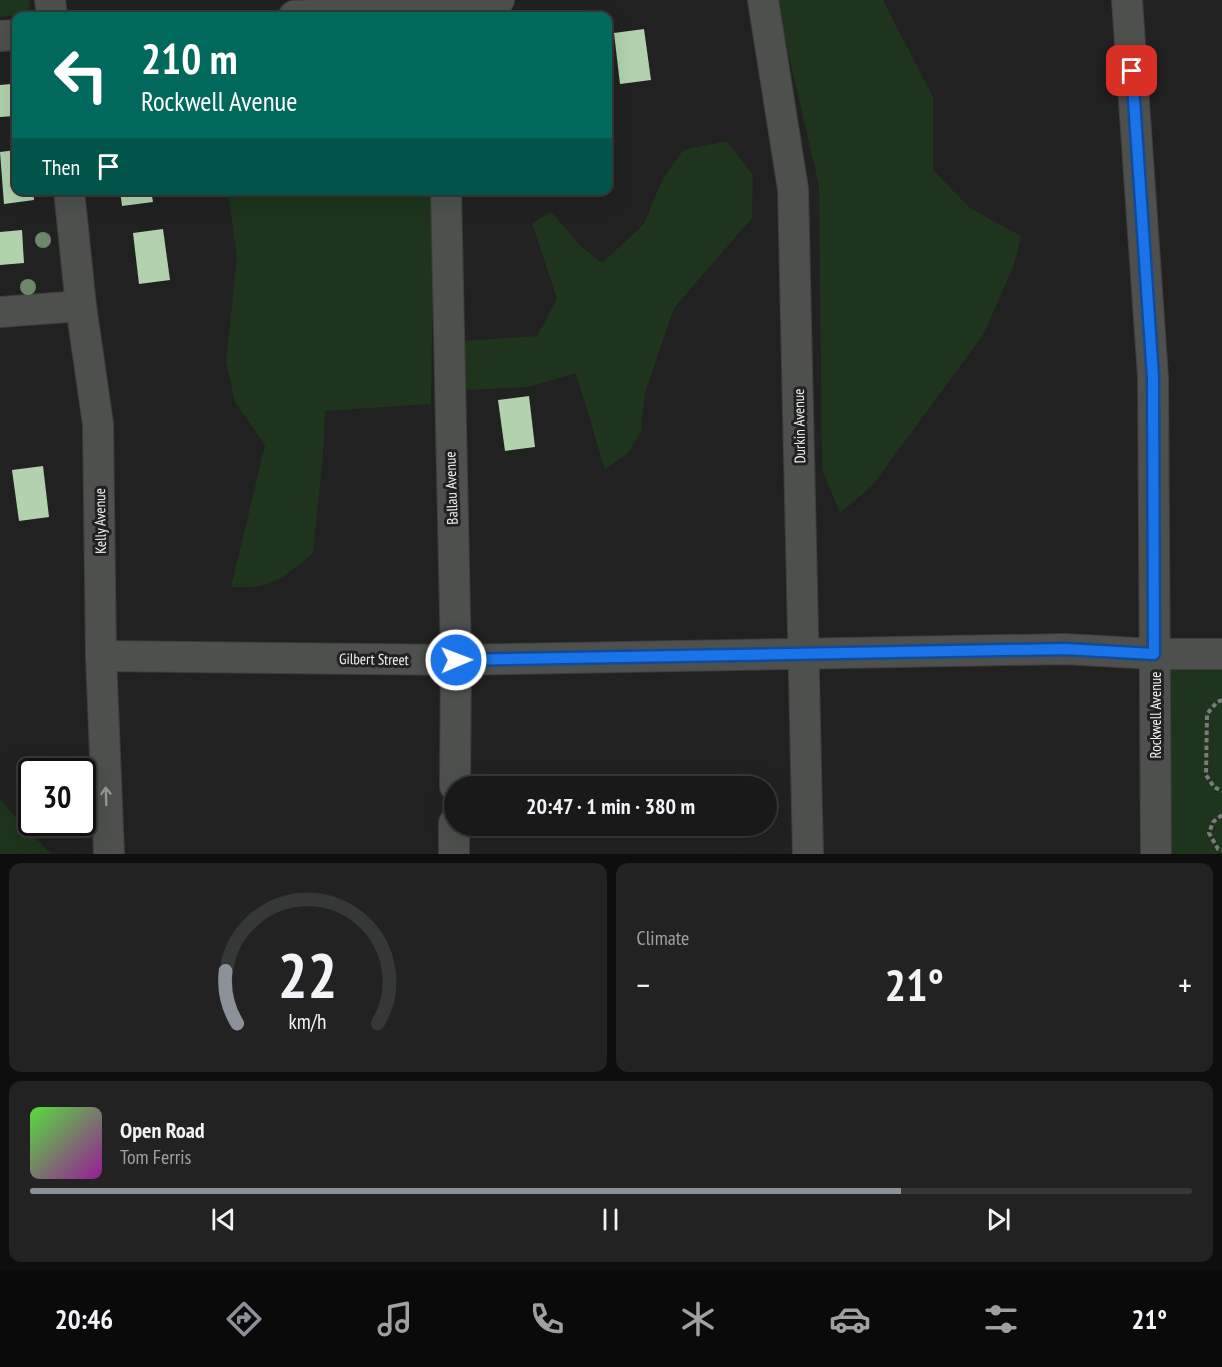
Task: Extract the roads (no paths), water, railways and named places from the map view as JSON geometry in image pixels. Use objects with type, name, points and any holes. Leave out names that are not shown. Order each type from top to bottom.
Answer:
[{"type":"street","points":[[364,12],[452,7],[500,0]]},
{"type":"street","name":"Durkin Avenue","points":[[763,0],[793,189],[808,854]]},
{"type":"street","name":"Rockwell Avenue","points":[[1127,0],[1153,377],[1156,854]]},
{"type":"street","name":"Kelly Avenue","points":[[70,195],[81,306],[99,424],[101,656],[109,854]]},
{"type":"street","name":"Ballau Avenue","points":[[446,195],[456,660],[455,776]]},
{"type":"street","points":[[0,312],[81,306]]},
{"type":"street","name":"Gilbert Street","points":[[101,656],[456,660],[1065,649],[1154,654],[1222,654]]},
{"type":"street","points":[[454,836],[454,854]]}]
